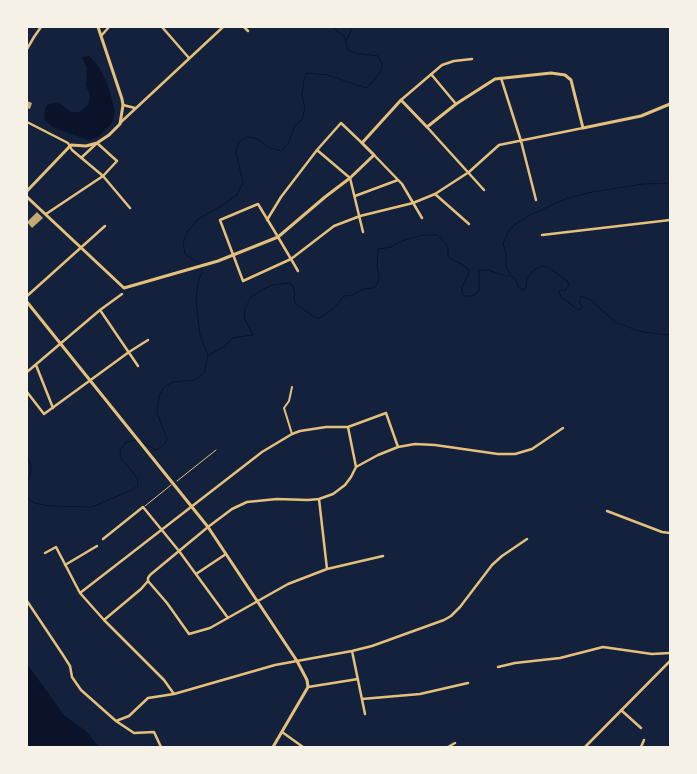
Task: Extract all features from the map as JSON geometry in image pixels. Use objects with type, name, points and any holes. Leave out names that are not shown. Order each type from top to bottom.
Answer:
[{"type":"street","points":[[27,49],[41,27]]},
{"type":"street","points":[[98,27],[123,105],[120,124]]},
{"type":"street","points":[[101,36],[109,27]]},
{"type":"street","points":[[162,27],[189,58]]},
{"type":"street","points":[[165,30],[168,27]]},
{"type":"street","points":[[82,158],[223,27]]},
{"type":"street","points":[[244,27],[248,31]]},
{"type":"street","points":[[362,143],[401,100],[431,74],[448,62],[472,59]]},
{"type":"street","points":[[427,127],[456,104],[495,79],[550,73],[564,75],[571,80],[584,128]]},
{"type":"street","points":[[431,74],[456,104]]},
{"type":"street","points":[[501,78],[521,141],[536,200]]},
{"type":"street","points":[[401,100],[484,190]]},
{"type":"street","points":[[298,271],[291,259],[278,237],[267,220],[258,204],[220,220],[243,281],[291,259],[334,226],[360,216],[413,204],[435,194],[469,172],[499,145],[641,116],[670,104]]},
{"type":"street","points":[[123,105],[136,108]]},
{"type":"street","points":[[27,122],[66,142],[72,150],[103,176],[130,208]]},
{"type":"street","points":[[267,220],[281,197],[317,150],[341,123],[402,184],[422,218]]},
{"type":"street","points":[[27,191],[70,146],[86,146],[97,143]]},
{"type":"street","points":[[46,214],[103,176],[117,161],[97,143]]},
{"type":"street","points":[[317,150],[350,178],[363,232]]},
{"type":"street","points":[[27,197],[124,288],[218,261],[278,237],[350,178],[374,155]]},
{"type":"street","points":[[354,196],[398,180]]},
{"type":"street","points":[[435,194],[469,224]]},
{"type":"street","points":[[542,235],[670,220]]},
{"type":"street","points":[[27,296],[105,226]]},
{"type":"street","points":[[27,372],[100,310],[122,294]]},
{"type":"street","points":[[27,302],[208,527],[297,661],[307,680],[308,687],[273,747]]},
{"type":"street","points":[[100,310],[138,366]]},
{"type":"street","points":[[27,392],[44,414],[129,352],[148,340]]},
{"type":"street","points":[[36,365],[53,408]]},
{"type":"street","points":[[292,387],[289,401],[284,408],[292,434]]},
{"type":"street","points":[[80,593],[262,452],[292,434],[300,431],[326,427],[348,427],[386,413],[398,447]]},
{"type":"street","points":[[348,427],[356,467]]},
{"type":"street","points":[[104,620],[141,589],[148,582],[150,575],[208,527],[232,509],[247,502],[277,499],[319,499],[333,494],[351,477],[356,467],[378,455],[398,447],[415,444],[435,445],[498,454],[515,454],[532,449],[563,428]]},
{"type":"street","points":[[319,499],[327,569]]},
{"type":"street","points":[[104,539],[143,508],[179,551],[228,618]]},
{"type":"street","points":[[607,510],[662,532],[670,533]]},
{"type":"street","points":[[116,721],[130,716],[148,698],[174,694],[257,669],[372,646],[435,624],[451,616],[470,595],[492,565],[502,556],[527,539]]},
{"type":"street","points":[[65,565],[97,546]]},
{"type":"street","points":[[45,553],[56,547],[80,593],[104,620],[164,680],[174,694]]},
{"type":"street","points":[[196,574],[226,554]]},
{"type":"street","points":[[148,582],[165,601],[189,634],[210,628],[257,600],[288,584],[327,569],[383,556]]},
{"type":"street","points":[[27,601],[70,666],[72,677],[81,690],[116,721],[134,733],[154,732],[161,747]]},
{"type":"street","points":[[498,668],[515,663],[560,658],[603,647],[652,654],[670,653]]},
{"type":"street","points":[[352,651],[365,714]]},
{"type":"street","points":[[585,747],[670,662]]},
{"type":"street","points":[[308,687],[358,679]]},
{"type":"street","points":[[362,699],[420,694],[468,683]]},
{"type":"street","points":[[621,710],[641,728]]},
{"type":"street","points":[[282,732],[304,747]]},
{"type":"street","points":[[641,747],[644,740]]},
{"type":"street","points":[[448,747],[455,743]]},
{"type":"path","points":[[143,508],[216,450]]},
{"type":"water","points":[[89,56],[99,67],[107,83],[115,110],[112,123],[98,137],[88,140],[54,128],[44,119],[47,105],[53,103],[58,102],[71,112],[79,112],[88,105],[90,97],[86,85],[87,68],[82,57]]},
{"type":"water","points":[[27,664],[65,716],[86,731],[99,747],[27,747]]},
{"type":"building","points":[[27,101],[32,103],[30,109],[27,108]]},
{"type":"building","points":[[37,212],[43,218],[32,228],[27,222]]},
{"type":"waterway","points":[[334,27],[344,36],[346,41]]},
{"type":"waterway","points":[[141,442],[156,450],[164,445],[167,439],[157,413],[159,396],[164,387],[173,382],[194,380],[204,373],[208,356],[200,335],[196,300],[198,282],[202,272],[200,264],[185,254],[183,242],[188,231],[197,220],[237,195],[243,182],[236,153],[238,143],[246,137],[256,138],[270,148],[282,151],[289,142],[294,127],[302,120],[305,108],[302,95],[304,80],[307,73],[328,75],[366,88],[372,83],[381,71],[382,63],[378,56],[354,53],[347,49],[346,41],[353,27]]},
{"type":"waterway","points":[[511,275],[506,267],[506,253],[503,244],[508,232],[514,225],[530,215],[565,199],[592,192],[643,184],[670,183]]},
{"type":"waterway","points":[[209,355],[225,346],[232,338],[253,335],[244,318],[245,309],[251,297],[262,290],[272,285],[289,283],[293,286],[295,303],[314,317],[320,318],[334,308],[344,296],[353,295],[363,289],[373,288],[377,285],[379,277],[377,267],[378,249],[392,247],[399,242],[422,235],[438,235],[446,244],[448,256],[469,270],[462,287],[462,293],[465,296],[476,294],[479,290],[479,270],[488,270],[506,276],[512,276],[516,280],[519,288],[522,290],[526,288],[527,278],[535,269],[541,266],[548,267],[567,281],[569,285],[566,290],[561,290],[559,292],[561,297],[578,310],[583,307],[579,302],[581,296],[590,299],[615,322],[642,332],[670,335]]},
{"type":"waterway","points":[[27,497],[34,503],[50,506],[92,507],[132,490],[138,486],[137,478],[121,459],[120,450],[126,442],[136,440]]},
{"type":"waterway","points":[[27,456],[31,466],[30,477],[27,481]]}]
